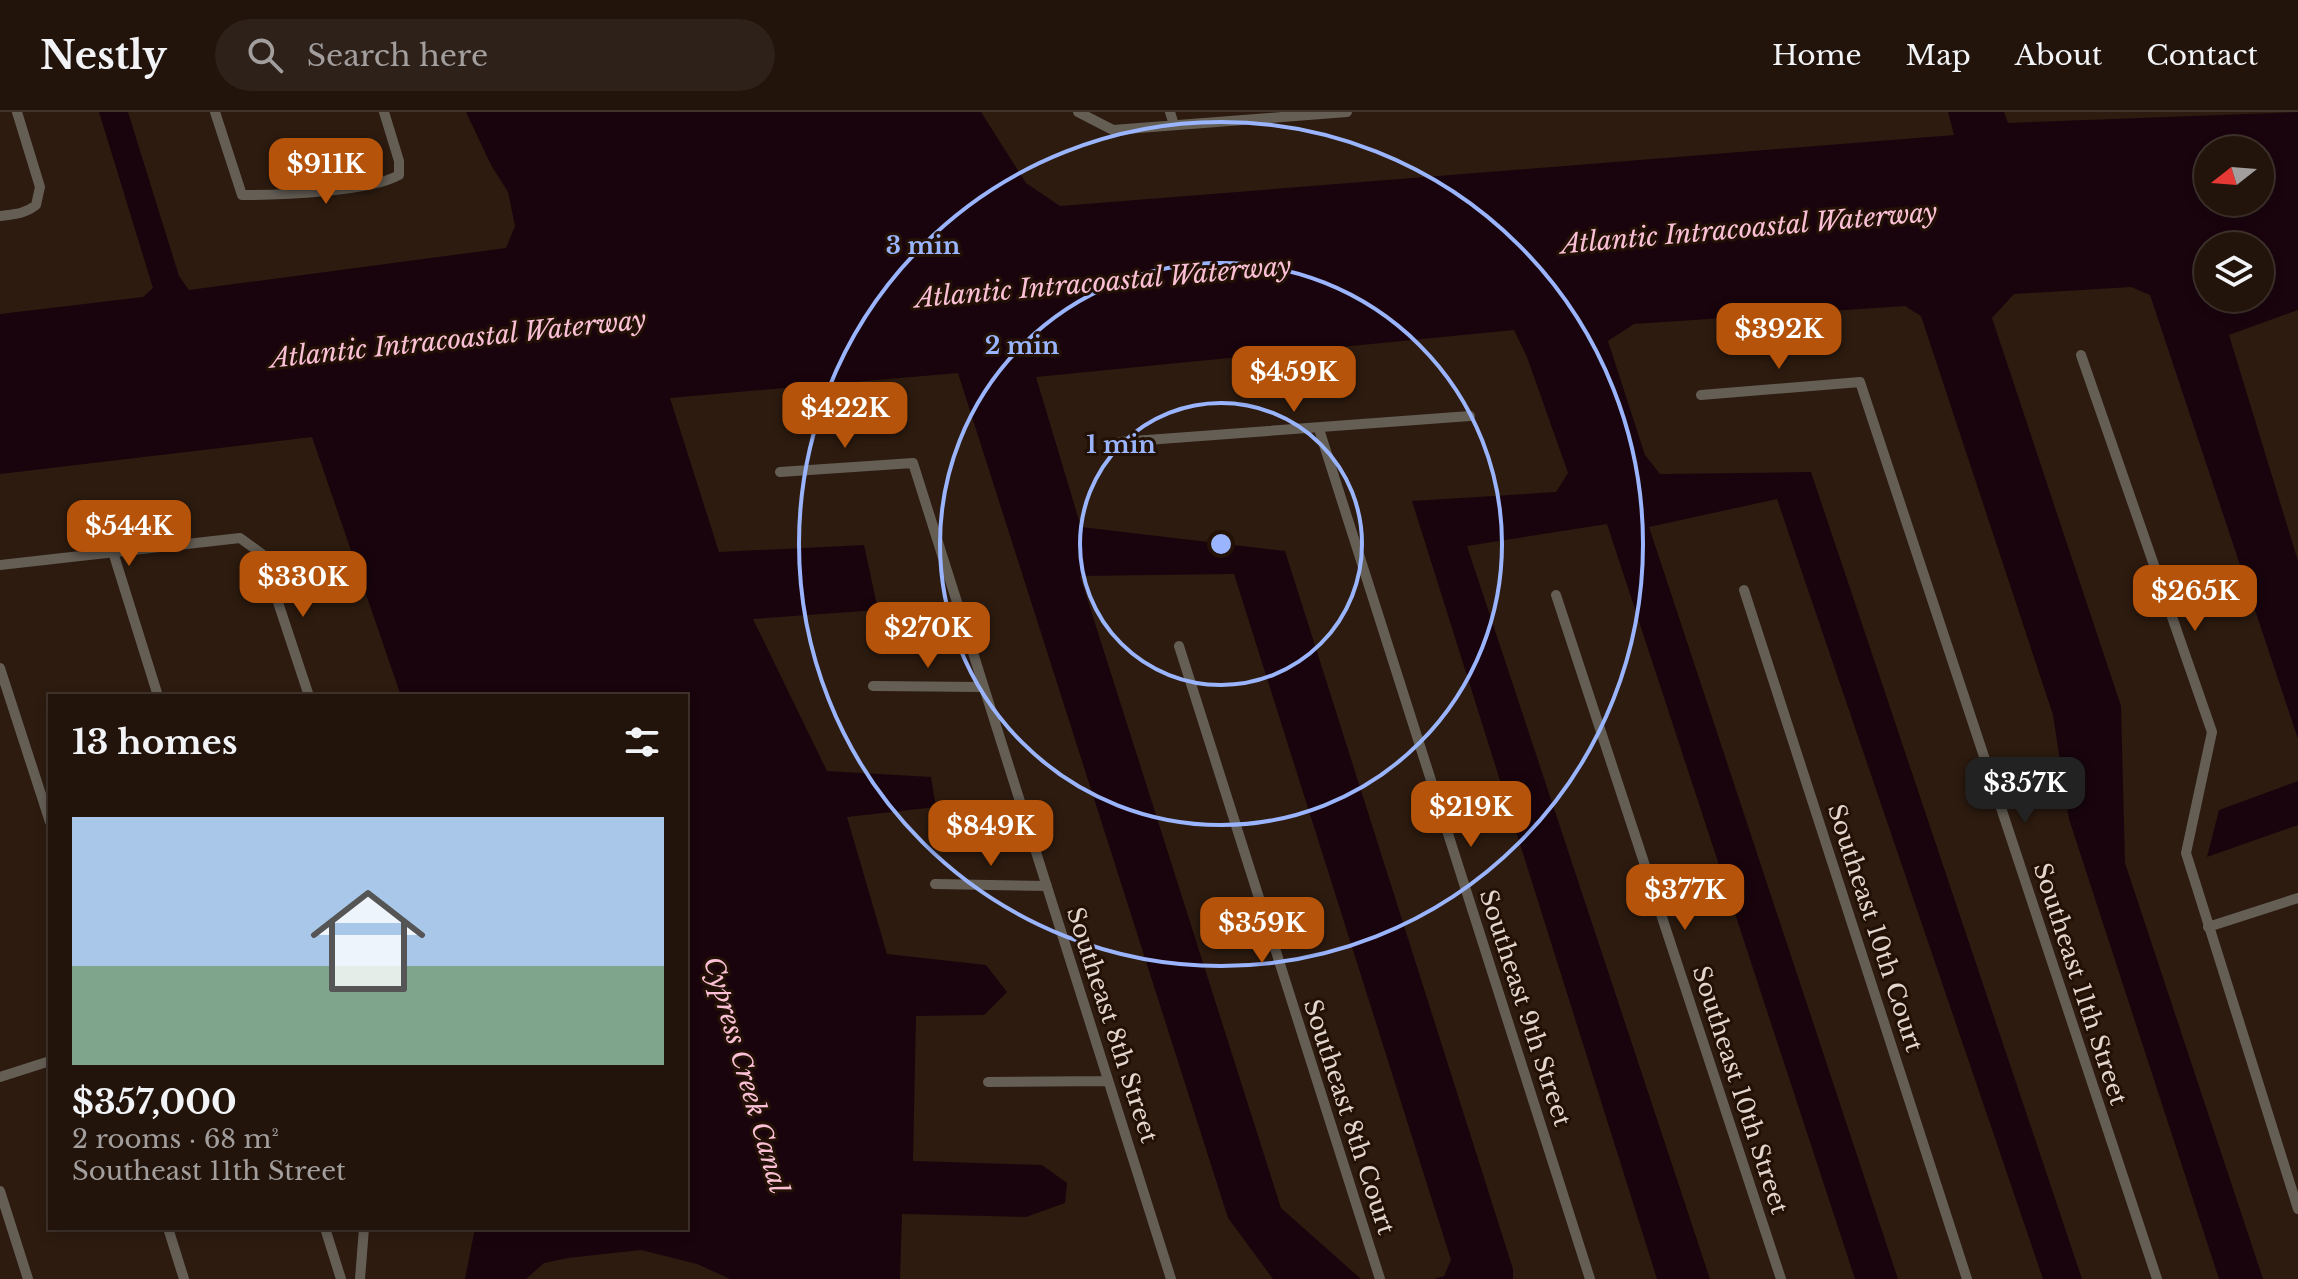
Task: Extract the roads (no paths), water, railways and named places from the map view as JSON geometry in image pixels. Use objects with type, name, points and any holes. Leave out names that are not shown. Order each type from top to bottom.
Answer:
[{"type":"street","points":[[0,216],[26,213],[36,205],[40,187],[17,112]]},
{"type":"street","points":[[215,112],[242,195],[276,195],[377,184],[399,175],[399,161],[384,112]]},
{"type":"street","points":[[1078,112],[1113,130],[1347,112]]},
{"type":"street","points":[[1170,112],[1174,125]]},
{"type":"street","points":[[2081,355],[2212,732],[2186,853],[2298,1209]]},
{"type":"street","name":"Southeast 11th Street","points":[[1701,395],[1860,382],[2157,1279]]},
{"type":"street","points":[[1120,442],[1470,416]]},
{"type":"street","name":"Southeast 9th Street","points":[[1319,429],[1590,1279]]},
{"type":"street","name":"Southeast 8th Street","points":[[780,472],[913,463],[1171,1279]]},
{"type":"street","points":[[0,565],[240,538],[262,554],[308,694]]},
{"type":"street","points":[[113,552],[157,694]]},
{"type":"street","name":"Southeast 10th Court","points":[[1744,590],[1967,1279]]},
{"type":"street","name":"Southeast 10th Street","points":[[1556,595],[1781,1279]]},
{"type":"street","name":"Southeast 8th Court","points":[[1179,646],[1379,1276]]},
{"type":"street","points":[[0,668],[48,816]]},
{"type":"street","points":[[873,686],[982,687]]},
{"type":"street","points":[[935,884],[1047,886]]},
{"type":"street","points":[[2208,927],[2298,898]]},
{"type":"street","points":[[0,1077],[48,1062]]},
{"type":"street","points":[[988,1082],[1108,1081]]},
{"type":"street","points":[[0,1191],[28,1279]]},
{"type":"street","points":[[169,1230],[184,1279]]},
{"type":"street","points":[[326,1230],[341,1279]]},
{"type":"street","points":[[360,1279],[364,1230]]},
{"type":"water","points":[[99,112],[128,112],[179,276],[189,290],[506,248],[515,226],[508,192],[491,165],[466,112],[981,112],[1026,183],[1060,206],[1954,135],[1948,112],[2004,112],[2008,123],[2298,112],[2298,310],[2229,335],[2298,561],[2298,739],[2150,295],[2131,287],[2014,294],[1992,318],[2121,706],[2125,863],[2263,1279],[2219,1279],[2069,819],[2053,715],[1921,316],[1905,306],[1634,324],[1608,341],[1645,455],[1660,474],[1811,472],[2082,1279],[2043,1279],[1777,499],[1649,527],[1898,1279],[1855,1279],[1607,524],[1467,546],[1710,1279],[1657,1279],[1412,501],[1556,492],[1568,473],[1527,357],[1514,330],[1036,377],[1081,527],[1285,551],[1513,1269],[1513,1279],[1434,1279],[1444,1276],[1451,1260],[1234,574],[1080,576],[1281,1208],[1361,1279],[1273,1279],[1228,1218],[958,373],[670,398],[719,552],[864,545],[878,610],[753,619],[827,771],[931,777],[936,807],[847,817],[887,954],[986,965],[1007,992],[984,1015],[916,1016],[913,1161],[1042,1165],[1067,1183],[1065,1203],[1026,1217],[902,1214],[900,1279],[730,1279],[697,1264],[641,1250],[544,1263],[526,1279],[465,1279],[475,1230],[688,1230],[688,694],[400,694],[312,437],[0,474],[0,314],[143,297],[153,288]]},
{"type":"water","points":[[2298,781],[2298,825],[2207,857],[2219,810]]},
{"type":"water label","name":"Atlantic Intracoastal Waterway","points":[[1749,228]]},
{"type":"water label","name":"Atlantic Intracoastal Waterway","points":[[1103,282]]},
{"type":"water label","name":"Atlantic Intracoastal Waterway","points":[[458,339]]},
{"type":"water label","name":"Cypress Creek Canal","points":[[746,1075]]}]
